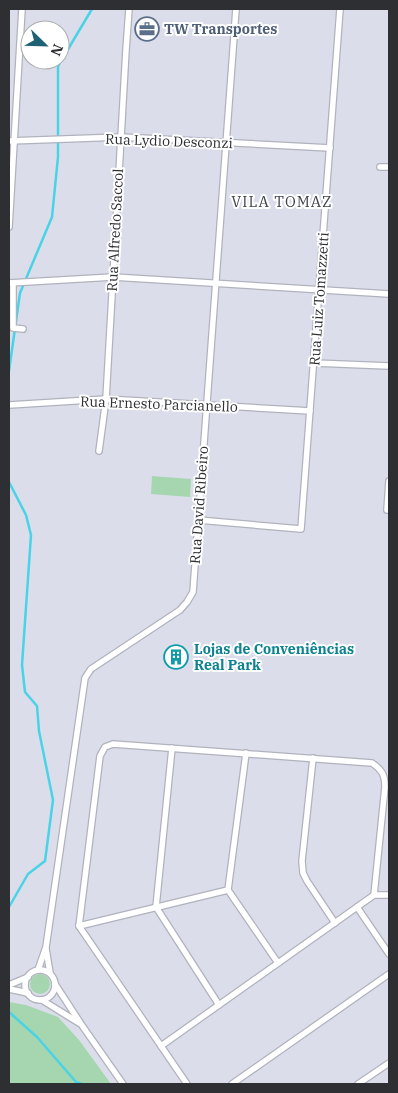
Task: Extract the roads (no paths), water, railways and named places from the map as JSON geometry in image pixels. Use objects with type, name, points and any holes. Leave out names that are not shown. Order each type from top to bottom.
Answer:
[{"type":"street","points":[[9,227],[12,141],[22,9]]},
{"type":"street","name":"Rua Alfredo Saccol","points":[[99,451],[106,399],[129,9]]},
{"type":"street","name":"Rua David Ribeiro","points":[[38,970],[46,947],[85,678],[91,669],[180,610],[193,592],[236,9]]},
{"type":"street","name":"Rua Luiz Tomazzetti","points":[[198,520],[302,529],[340,9]]},
{"type":"street","name":"Rua Lydio Desconzi","points":[[12,141],[121,137],[330,148]]},
{"type":"street","points":[[380,167],[389,167]]},
{"type":"street","points":[[23,329],[13,328],[11,283],[113,277],[389,294]]},
{"type":"street","points":[[314,363],[389,366]]},
{"type":"street","name":"Rua Ernesto Parcianello","points":[[9,405],[106,399],[310,411]]},
{"type":"street","points":[[387,510],[389,481]]},
{"type":"street","points":[[187,1084],[79,926],[100,756],[105,747],[113,744],[372,763],[385,776],[374,895]]},
{"type":"street","points":[[172,748],[156,907],[219,1005]]},
{"type":"street","points":[[246,754],[228,890],[278,963]]},
{"type":"street","points":[[313,758],[302,861],[303,873],[335,923]]},
{"type":"street","points":[[79,926],[228,890]]},
{"type":"street","points":[[161,1046],[374,895],[389,895]]},
{"type":"street","points":[[357,907],[389,954]]},
{"type":"street","name":"Rua David Ribeiro","points":[[46,947],[50,974]]},
{"type":"street","points":[[38,970],[50,974],[54,978],[55,984],[52,995],[42,1000],[36,1000],[28,993],[26,988],[28,977],[32,972],[38,970]]},
{"type":"street","points":[[232,1084],[389,974]]},
{"type":"street","points":[[9,985],[28,977]]},
{"type":"street","points":[[55,984],[123,1084]]},
{"type":"street","points":[[9,989],[28,993]]},
{"type":"street","points":[[42,1000],[81,1024]]},
{"type":"street","points":[[358,1084],[389,1062]]},
{"type":"waterway","points":[[9,371],[20,293],[52,217],[58,157],[58,66],[92,9]]},
{"type":"waterway","points":[[9,482],[26,515],[31,535],[22,665],[25,692],[37,706],[39,731],[53,800],[45,861],[28,874],[9,907]]},
{"type":"waterway","points":[[9,1012],[37,1037],[76,1082],[82,1084]]},
{"type":"place","name":"TW Transportes","points":[[147,29]]},
{"type":"place","name":"Lojas de Conveniências Real Park","points":[[176,657]]},
{"type":"district","name":"VILA TOMAZ","points":[[282,201]]}]
